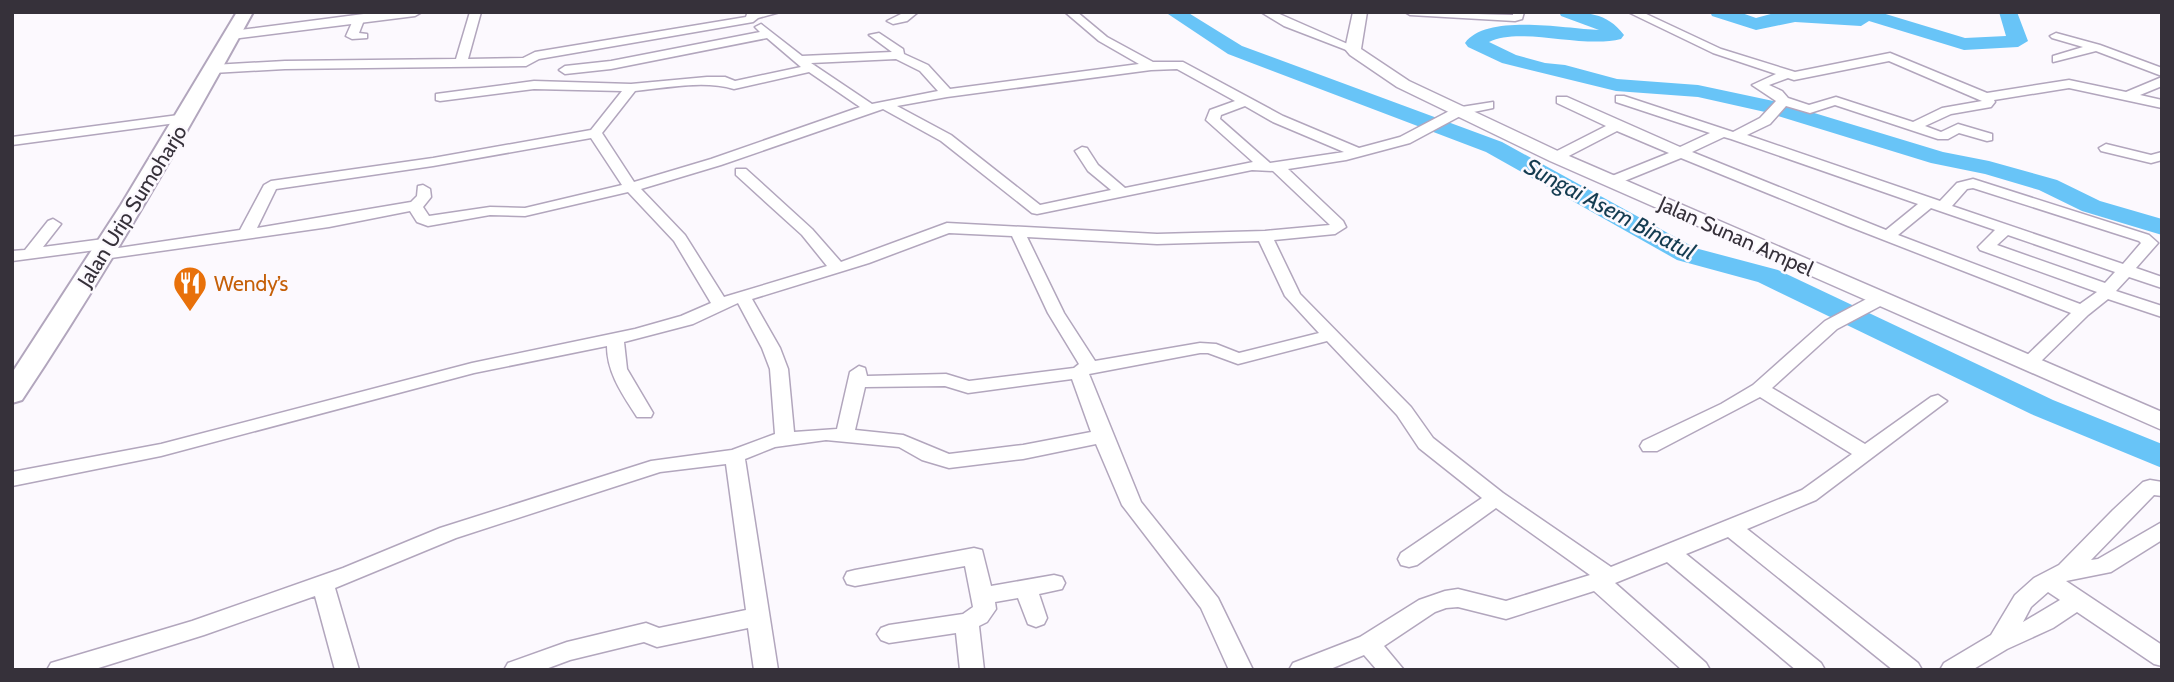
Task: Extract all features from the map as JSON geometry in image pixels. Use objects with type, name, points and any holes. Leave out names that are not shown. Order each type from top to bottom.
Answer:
[{"type":"main road","name":"Jalan Urip Sumoharjo","points":[[12,394],[107,248],[186,118],[245,12]]},
{"type":"street","points":[[232,35],[415,12]]},
{"type":"street","points":[[461,63],[476,12]]},
{"type":"street","points":[[213,69],[285,65],[530,61],[535,56],[775,12]]},
{"type":"street","points":[[893,21],[903,19],[913,12]]},
{"type":"street","points":[[1070,12],[1103,39],[1151,66]]},
{"type":"street","points":[[1266,12],[1288,24],[1353,49],[1360,12]]},
{"type":"street","points":[[1410,12],[1515,18],[1519,12]]},
{"type":"street","points":[[1633,12],[1717,51],[1788,74],[1803,76],[1890,57],[1986,97],[2069,84],[2162,104]]},
{"type":"street","points":[[1427,27],[1443,14]]},
{"type":"street","points":[[751,16],[768,34],[811,68],[877,107],[946,138],[1037,210],[1050,234]]},
{"type":"street","points":[[358,20],[352,36],[363,36]]},
{"type":"street","points":[[565,70],[611,65],[649,55],[768,34]]},
{"type":"street","points":[[875,35],[900,51],[898,55]]},
{"type":"street","points":[[2056,36],[2095,47],[2162,72]]},
{"type":"street","points":[[2057,59],[2095,47]]},
{"type":"street","name":"Jalan Sunan Ampel","points":[[1353,49],[1360,57],[1403,84],[1872,303],[2028,364],[2162,422]]},
{"type":"street","points":[[649,55],[655,71],[654,86]]},
{"type":"street","points":[[799,60],[898,55],[923,68],[947,93]]},
{"type":"street","points":[[530,61],[539,70],[534,85]]},
{"type":"street","points":[[415,206],[422,219],[428,221],[490,211],[525,212],[632,187],[716,162],[877,107],[947,93],[1151,66],[1179,65],[1294,127],[1358,153]]},
{"type":"street","points":[[440,97],[534,85],[631,88],[725,81],[734,85],[811,68]]},
{"type":"street","points":[[1612,181],[1765,121],[1779,106],[1778,94],[1758,85],[1788,74]]},
{"type":"street","points":[[2127,96],[2162,81]]},
{"type":"street","points":[[246,234],[273,179],[433,162],[595,133],[631,88]]},
{"type":"street","points":[[1913,127],[1947,111],[1986,104],[1989,102],[1986,97]]},
{"type":"street","points":[[1620,99],[2162,283]]},
{"type":"street","points":[[1562,100],[1616,126],[2082,311]]},
{"type":"street","points":[[12,479],[161,450],[472,368],[615,339],[687,320],[720,304],[838,268],[947,228],[1157,239],[1265,236],[1338,227],[1338,224],[1271,166],[1213,120],[1216,113],[1246,101]]},
{"type":"street","points":[[1779,106],[1810,109],[1836,102],[1943,136],[1958,128],[1987,137]]},
{"type":"street","points":[[1037,210],[1271,166],[1358,153],[1405,140],[1460,111],[1488,104]]},
{"type":"street","points":[[12,141],[186,118]]},
{"type":"street","points":[[1556,157],[1616,126]]},
{"type":"street","points":[[595,133],[621,176],[680,238],[720,304]]},
{"type":"street","points":[[2106,148],[2151,159],[2162,156]]},
{"type":"street","points":[[1082,151],[1093,168],[1123,193]]},
{"type":"street","points":[[741,172],[807,232],[838,268]]},
{"type":"street","points":[[1888,236],[1962,186],[1973,183],[2149,240],[2150,243],[2106,291],[2028,364]]},
{"type":"street","points":[[12,256],[246,234],[415,206],[424,197],[424,189]]},
{"type":"street","points":[[30,254],[53,224]]},
{"type":"street","points":[[2006,228],[1986,247],[2162,312]]},
{"type":"street","points":[[1017,231],[1084,370],[1102,436],[1132,505],[1210,604],[1241,670]]},
{"type":"street","points":[[1265,236],[1293,296],[1404,411],[1426,443],[1604,579],[1698,670]]},
{"type":"street","points":[[743,296],[771,348],[779,369],[785,439]]},
{"type":"street","points":[[1650,446],[1728,408],[1760,389],[1842,318],[1872,303]]},
{"type":"street","points":[[845,434],[859,376],[946,380],[968,387],[1084,370],[1200,348],[1210,348],[1237,359],[1330,335]]},
{"type":"street","points":[[615,339],[616,362],[628,387],[640,400],[644,413]]},
{"type":"street","points":[[1760,389],[1865,453]]},
{"type":"street","points":[[1301,670],[1367,645],[1427,607],[1445,600],[1458,598],[1506,610],[1529,605],[1604,579],[1809,495],[1938,401]]},
{"type":"street","points":[[59,670],[196,629],[323,584],[448,533],[658,466],[735,456],[785,439],[845,434],[903,441],[929,455],[949,461],[1023,452],[1102,436]]},
{"type":"street","points":[[735,456],[766,670]]},
{"type":"street","points":[[1999,642],[2023,601],[2058,576],[2150,488],[2162,489]]},
{"type":"street","points":[[1409,559],[1496,498]]},
{"type":"street","points":[[1729,526],[1910,670]]},
{"type":"street","points":[[2058,576],[2103,566],[2162,530]]},
{"type":"street","points":[[1669,552],[1813,670]]},
{"type":"street","points":[[855,578],[974,555],[985,609],[979,616],[967,622],[889,634]]},
{"type":"street","points":[[2058,576],[2076,601],[2162,656]]},
{"type":"street","points":[[983,596],[1054,583]]},
{"type":"street","points":[[323,584],[347,670]]},
{"type":"street","points":[[1026,588],[1036,618]]},
{"type":"street","points":[[1952,670],[1999,642],[2045,622],[2076,601]]},
{"type":"street","points":[[516,670],[566,651],[646,632],[657,638],[757,617]]},
{"type":"street","points":[[967,622],[972,670]]},
{"type":"street","points":[[1367,645],[1392,670]]},
{"type":"waterway","name":"Sungai Asem Binatul","points":[[1174,12],[1235,50],[1494,147],[1686,254],[1768,276],[2042,407],[2162,457]]},
{"type":"waterway","points":[[1568,12],[1603,23],[1614,35],[1500,32],[1485,36],[1475,43],[1509,59],[1616,85],[1698,91],[1770,107],[1939,158],[1989,168],[2048,185],[2091,206],[2162,227]]},
{"type":"waterway","points":[[1719,12],[1756,24],[1782,17],[1861,20],[1863,14]]},
{"type":"waterway","points":[[1858,12],[1964,44],[2018,41],[2008,12]]},
{"type":"place","name":"Wendy’s","points":[[190,313]]}]
